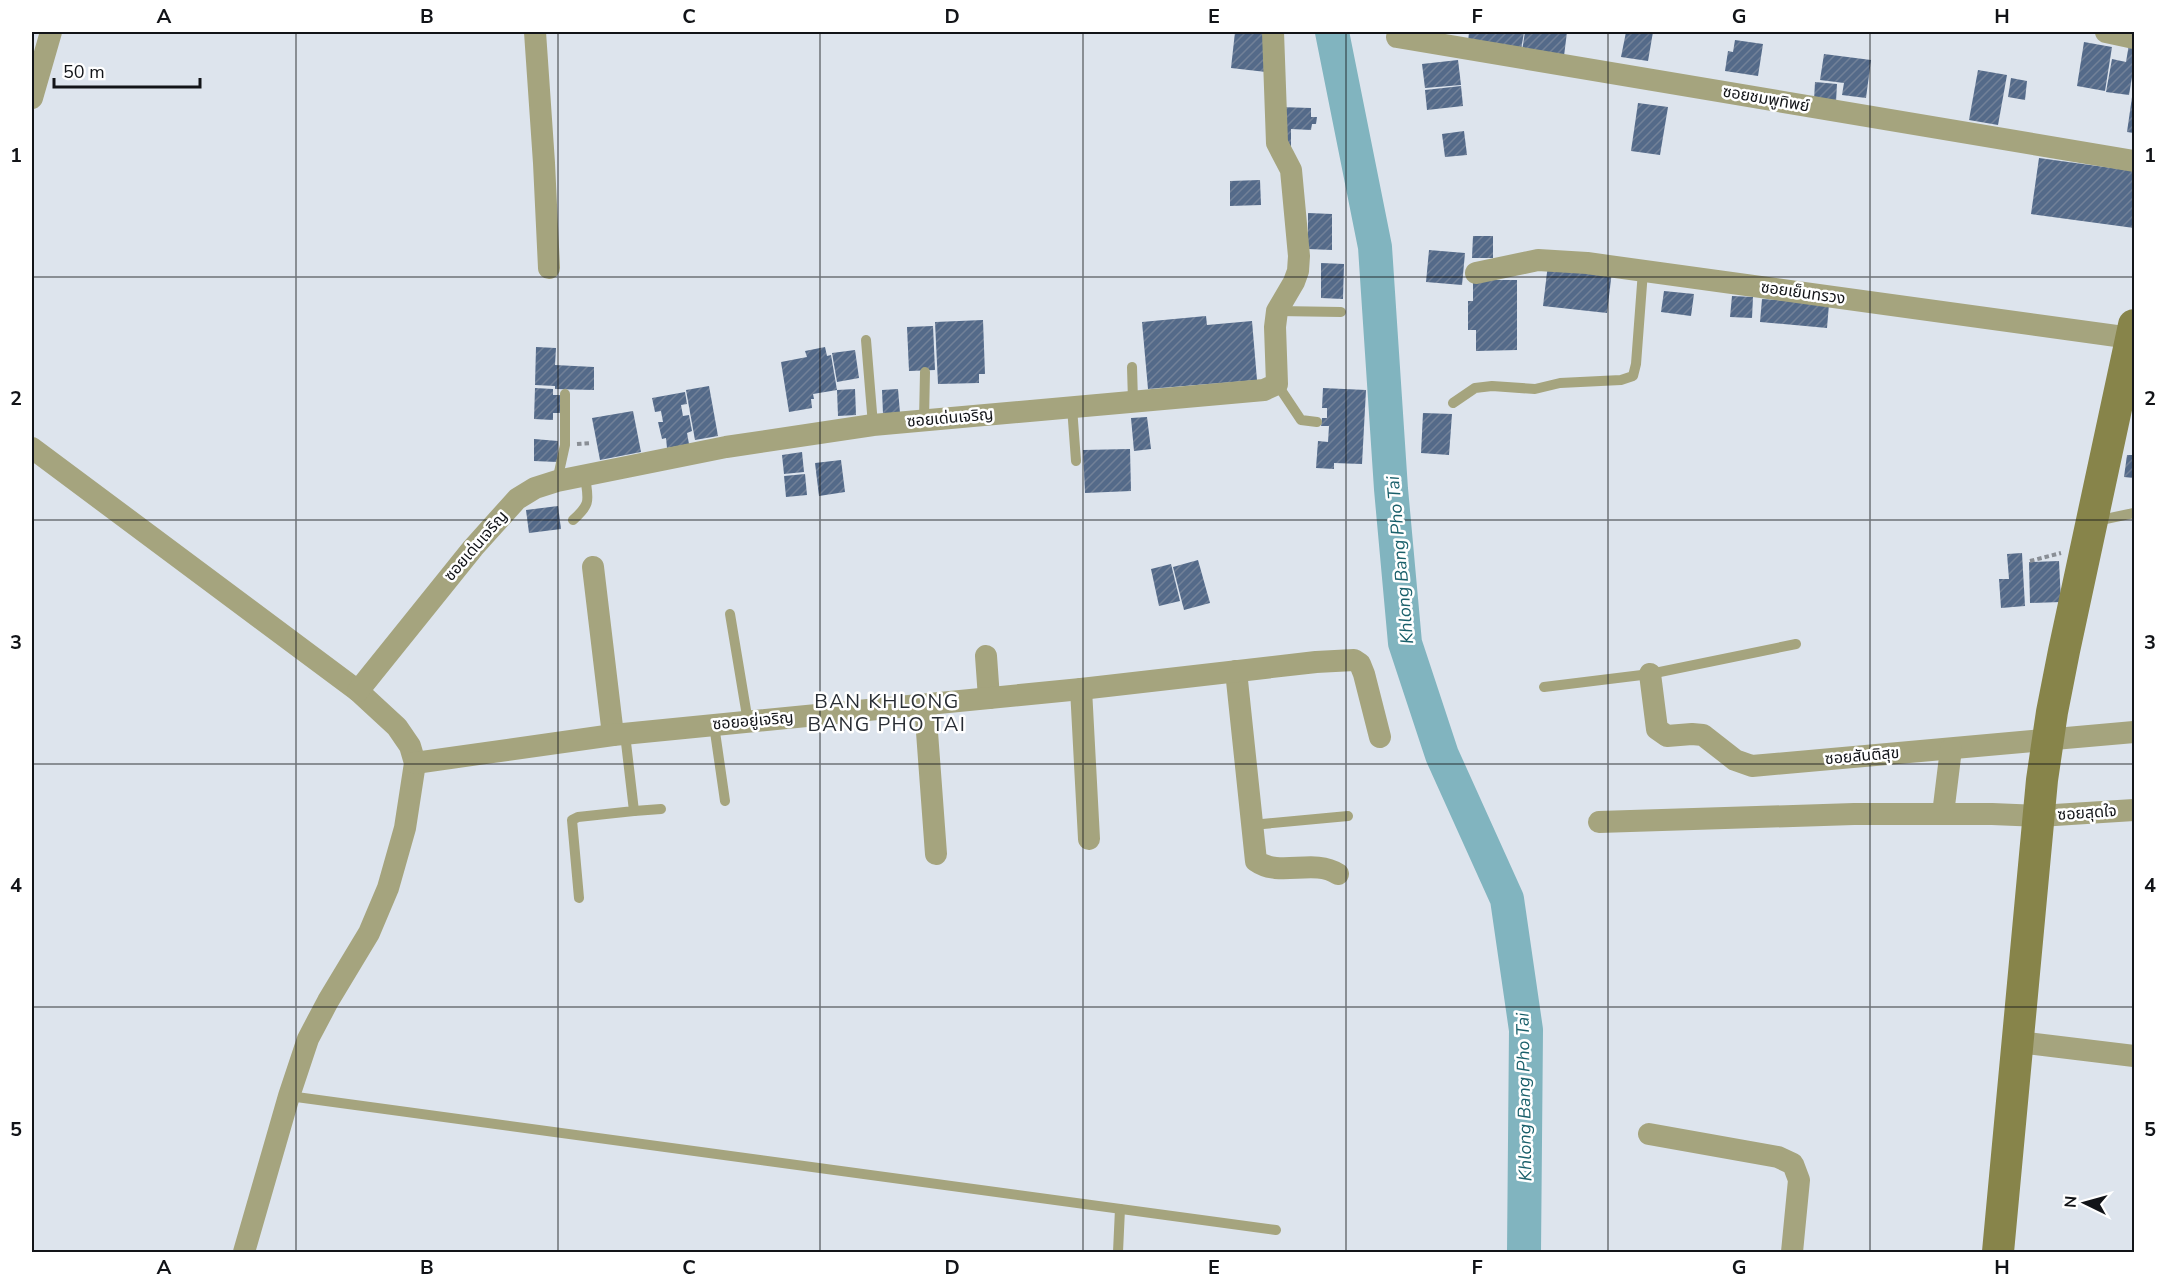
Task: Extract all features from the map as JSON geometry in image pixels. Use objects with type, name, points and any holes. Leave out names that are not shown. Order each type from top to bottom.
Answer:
[{"type":"street","points":[[32,98],[51,32]]},
{"type":"street","points":[[535,32],[549,268]]},
{"type":"street","points":[[1273,32],[1278,143],[1291,170],[1299,256],[1298,271],[1294,282],[1277,311],[1275,327],[1277,384]]},
{"type":"street","points":[[2106,32],[2134,38]]},
{"type":"street","name":"ซอยชมพูทิพย์","points":[[1397,37],[2134,161]]},
{"type":"street","name":"ซอยเย็นทรวง","points":[[1476,273],[1538,260],[1587,263],[2133,332]]},
{"type":"street","points":[[1998,1252],[2039,816],[2052,712],[2133,332]]},
{"type":"street","name":"ซอยเด่นเจริญ","points":[[357,691],[473,548],[517,500],[535,488],[726,447],[873,425],[1264,390],[1277,384]]},
{"type":"street","points":[[32,448],[357,691],[398,726],[410,746],[415,763],[405,828],[388,888],[369,933],[308,1039],[244,1252]]},
{"type":"street","points":[[594,567],[619,734]]},
{"type":"street","points":[[986,656],[989,698]]},
{"type":"street","name":"ซอยอยู่เจริญ","points":[[415,763],[619,734],[1354,660],[1360,664],[1364,674],[1380,737]]},
{"type":"street","points":[[1236,671],[1256,861],[1264,867],[1319,867],[1328,868],[1338,874]]},
{"type":"street","name":"ซอยสันติสุข","points":[[1650,674],[1657,729],[1667,736],[1703,735],[1735,760],[1752,766],[2134,732]]},
{"type":"street","points":[[1081,689],[1089,839]]},
{"type":"street","points":[[925,705],[936,854]]},
{"type":"street","points":[[1943,814],[1951,749]]},
{"type":"street","name":"ซอยสุดใจ","points":[[1599,822],[1854,814],[2039,816],[2134,810]]},
{"type":"street","points":[[2019,1042],[2134,1056]]},
{"type":"street","points":[[1649,1134],[1778,1157],[1793,1164],[1799,1180],[1792,1252]]},
{"type":"lane","points":[[1453,403],[1475,388],[1492,386],[1535,389],[1560,382],[1621,380],[1633,376],[1636,364],[1643,271]]},
{"type":"lane","points":[[1277,311],[1341,312]]},
{"type":"lane","points":[[866,340],[873,425]]},
{"type":"lane","points":[[1132,367],[1133,401]]},
{"type":"lane","points":[[924,420],[925,372]]},
{"type":"lane","points":[[1277,384],[1301,420],[1317,422]]},
{"type":"lane","points":[[557,482],[565,445],[565,394]]},
{"type":"lane","points":[[1072,407],[1076,460]]},
{"type":"lane","points":[[573,520],[585,510],[588,501],[585,476]]},
{"type":"lane","points":[[2093,521],[2134,513]]},
{"type":"lane","points":[[730,614],[748,722]]},
{"type":"lane","points":[[1544,687],[1650,674],[1796,644]]},
{"type":"lane","points":[[714,725],[725,801]]},
{"type":"lane","points":[[619,734],[634,811]]},
{"type":"lane","points":[[579,898],[572,819],[661,809]]},
{"type":"lane","points":[[1252,825],[1348,816]]},
{"type":"lane","points":[[289,1096],[1276,1230]]},
{"type":"lane","points":[[1119,1252],[1120,1209]]},
{"type":"building","points":[[1235,32],[1267,32],[1266,72],[1231,68]]},
{"type":"building","points":[[1469,32],[1524,32],[1521,50],[1468,42]]},
{"type":"building","points":[[1525,32],[1567,32],[1564,56],[1522,51]]},
{"type":"building","points":[[1626,32],[1653,32],[1648,61],[1621,57]]},
{"type":"building","points":[[1735,40],[1763,44],[1758,76],[1725,71],[1728,51],[1733,52]]},
{"type":"building","points":[[2084,42],[2112,47],[2105,91],[2077,86]]},
{"type":"building","points":[[2129,44],[2134,45],[2134,65],[2129,95],[2106,92],[2112,59],[2126,62]]},
{"type":"building","points":[[1824,54],[1871,60],[1866,98],[1842,95],[1844,83],[1820,80]]},
{"type":"building","points":[[1458,60],[1461,85],[1425,88],[1422,64]]},
{"type":"building","points":[[1978,70],[2007,75],[1998,125],[1969,120]]},
{"type":"building","points":[[2011,78],[2027,81],[2025,100],[2008,97]]},
{"type":"building","points":[[1815,82],[1837,84],[1836,102],[1814,100]]},
{"type":"building","points":[[1461,86],[1463,106],[1427,110],[1425,90]]},
{"type":"building","points":[[2132,97],[2134,98],[2134,133],[2127,132]]},
{"type":"building","points":[[1638,103],[1668,107],[1660,155],[1631,151]]},
{"type":"building","points":[[1280,107],[1311,108],[1311,117],[1317,117],[1316,124],[1312,124],[1311,130],[1291,129],[1291,146],[1279,145]]},
{"type":"building","points":[[1464,131],[1467,155],[1445,157],[1442,134]]},
{"type":"building","points":[[2039,158],[2134,171],[2134,228],[2031,214]]},
{"type":"building","points":[[1260,180],[1261,205],[1230,206],[1230,181]]},
{"type":"building","points":[[1308,213],[1332,214],[1332,250],[1308,249]]},
{"type":"building","points":[[1473,236],[1493,236],[1493,258],[1472,258]]},
{"type":"building","points":[[1429,250],[1465,253],[1462,285],[1426,282]]},
{"type":"building","points":[[1321,263],[1344,264],[1343,299],[1321,298]]},
{"type":"building","points":[[1548,264],[1612,271],[1607,313],[1543,306]]},
{"type":"building","points":[[1473,280],[1517,280],[1517,350],[1476,351],[1476,330],[1468,330],[1468,301],[1473,301]]},
{"type":"building","points":[[1664,291],[1694,294],[1691,316],[1661,312]]},
{"type":"building","points":[[1732,296],[1753,297],[1752,318],[1730,317]]},
{"type":"building","points":[[1762,299],[1829,304],[1827,328],[1760,322]]},
{"type":"building","points":[[1206,316],[1207,325],[1252,321],[1257,380],[1148,389],[1142,322]]},
{"type":"building","points":[[983,320],[985,374],[979,374],[979,383],[938,384],[935,322]]},
{"type":"building","points":[[933,326],[935,370],[909,371],[907,327]]},
{"type":"building","points":[[536,347],[556,348],[555,365],[594,367],[594,390],[555,389],[555,386],[535,385]]},
{"type":"building","points":[[825,347],[827,356],[831,355],[837,390],[813,394],[812,408],[789,412],[781,362],[807,357],[805,351]]},
{"type":"building","points":[[855,350],[859,378],[837,382],[832,353]]},
{"type":"building","points":[[709,386],[718,436],[695,440],[686,390]]},
{"type":"building","points":[[535,388],[553,389],[553,395],[560,395],[560,413],[553,413],[553,420],[534,419]]},
{"type":"building","points":[[1323,388],[1366,390],[1362,464],[1334,463],[1334,469],[1316,468],[1318,441],[1328,442],[1329,426],[1321,426],[1322,418],[1327,418],[1327,408],[1322,408]]},
{"type":"building","points":[[855,389],[856,415],[838,416],[837,390]]},
{"type":"building","points":[[898,389],[900,413],[883,414],[882,390]]},
{"type":"building","points":[[685,392],[687,404],[681,405],[683,416],[689,415],[692,431],[687,433],[689,444],[667,448],[666,438],[662,439],[658,422],[663,422],[661,411],[655,412],[652,398]]},
{"type":"building","points":[[633,411],[641,452],[600,460],[592,418]]},
{"type":"building","points":[[1423,413],[1452,414],[1449,455],[1421,453]]},
{"type":"building","points":[[1147,417],[1151,449],[1134,451],[1131,418]]},
{"type":"building","points":[[534,439],[558,441],[557,462],[534,461]]},
{"type":"building","points":[[1130,449],[1131,491],[1085,493],[1083,450]]},
{"type":"building","points":[[802,452],[804,472],[784,474],[782,455]]},
{"type":"building","points":[[2127,455],[2134,455],[2134,478],[2124,477]]},
{"type":"building","points":[[841,460],[845,492],[819,496],[815,463]]},
{"type":"building","points":[[805,474],[807,495],[786,497],[784,476]]},
{"type":"building","points":[[558,506],[561,529],[529,533],[526,510]]},
{"type":"building","points":[[2022,553],[2025,606],[2001,608],[1999,579],[2009,579],[2007,554]]},
{"type":"building","points":[[1198,560],[1210,603],[1184,610],[1173,567]]},
{"type":"building","points":[[2059,561],[2061,602],[2030,603],[2029,562]]},
{"type":"building","points":[[1171,564],[1180,601],[1159,606],[1151,569]]},
{"type":"waterway","name":"Khlong Bang Pho Tai","points":[[1332,32],[1375,247],[1391,489],[1405,643],[1442,755],[1507,899],[1526,1030],[1524,1252]]},
{"type":"district","name":"BAN KHLONG BANG PHO TAI","points":[[887,712]]}]
